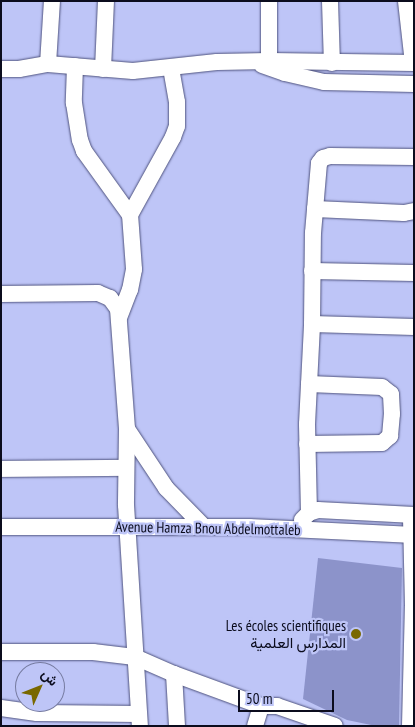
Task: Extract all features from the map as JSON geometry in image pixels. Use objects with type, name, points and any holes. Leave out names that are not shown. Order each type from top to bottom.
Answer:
[{"type":"street","points":[[48,64],[52,1]]},
{"type":"street","points":[[103,70],[106,1]]},
{"type":"street","points":[[261,61],[269,1]]},
{"type":"street","points":[[330,1],[332,63]]},
{"type":"street","points":[[1,69],[19,69],[48,64],[133,71],[217,62],[413,63],[406,1]]},
{"type":"street","points":[[261,61],[285,73],[324,82],[414,84]]},
{"type":"street","points":[[75,66],[74,103],[80,140],[84,151],[130,215]]},
{"type":"street","points":[[119,318],[133,275],[130,215],[173,138],[177,126],[177,109],[171,68]]},
{"type":"street","points":[[309,513],[307,444],[312,324],[312,271],[319,163],[323,158],[414,157]]},
{"type":"street","points":[[315,209],[404,213],[414,211]]},
{"type":"street","points":[[312,271],[414,273]]},
{"type":"street","points":[[1,294],[98,293],[114,302],[119,318],[126,429],[127,527],[139,720],[37,719],[1,708]]},
{"type":"street","points":[[312,324],[414,327]]},
{"type":"street","points":[[307,444],[382,443],[390,436],[392,414],[391,394],[382,387],[309,384]]},
{"type":"street","points":[[126,429],[166,488],[204,527]]},
{"type":"street","points":[[1,469],[125,468]]},
{"type":"street","points":[[298,528],[304,516],[318,510],[412,515],[413,606],[410,726]]},
{"type":"street","name":"Avenue Hamza Bnou Abdelmottaleb","points":[[1,527],[298,528],[412,535]]},
{"type":"street","points":[[1,652],[93,652],[135,657],[174,674],[261,706],[278,706],[335,726]]},
{"type":"street","points":[[174,674],[177,726]]},
{"type":"street","points":[[255,726],[261,706]]},
{"type":"building","name":"Les écoles scientifiques المدارس العلمية","points":[[318,558],[402,568],[399,726],[376,726],[347,720],[303,699]]},
{"type":"place","name":"Les écoles scientifiques المدارس العلمية","points":[[356,634]]}]
